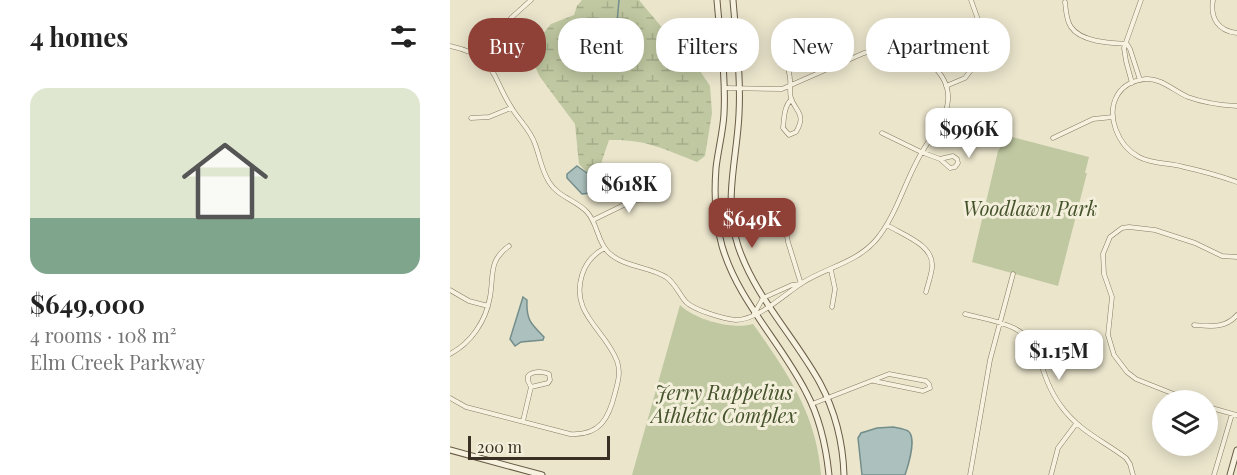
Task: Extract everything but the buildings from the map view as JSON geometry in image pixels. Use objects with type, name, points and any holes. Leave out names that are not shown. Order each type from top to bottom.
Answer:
[{"type":"street","points":[[511,18],[531,0]]},
{"type":"street","points":[[717,0],[725,88],[723,125],[716,168],[718,229],[728,262],[742,294],[794,372],[812,404],[824,438],[829,475]]},
{"type":"street","points":[[733,0],[740,89],[730,183],[733,225],[741,254],[764,298],[827,397],[839,432],[844,475]]},
{"type":"street","points":[[946,86],[965,78],[974,66],[981,28],[971,0]]},
{"type":"street","points":[[1132,82],[1124,48],[1141,0]]},
{"type":"street","points":[[1213,0],[1213,15],[1218,25],[1226,31],[1237,33]]},
{"type":"street","points":[[1065,2],[1069,24],[1076,32],[1093,39],[1127,44]]},
{"type":"street","points":[[793,27],[798,31],[798,56],[789,69],[786,64],[783,34],[785,28],[793,27]]},
{"type":"street","points":[[1127,44],[1140,80]]},
{"type":"street","points":[[450,46],[468,50]]},
{"type":"street","points":[[494,72],[511,108],[530,134],[540,165],[549,182],[557,192],[583,208],[593,220],[605,248],[616,258],[664,276],[692,307],[738,320],[769,307],[801,284],[851,260],[867,249],[887,225],[921,152],[945,114],[948,99],[946,86],[935,68],[918,55],[886,48],[864,53],[782,89],[725,88]]},
{"type":"street","points":[[789,72],[791,100],[799,109],[801,120],[796,132],[789,135],[783,128],[788,103],[791,100]]},
{"type":"street","points":[[1237,106],[1202,102],[1176,92],[1159,81],[1140,80],[1126,85],[1118,94],[1113,117],[1122,141],[1140,157],[1210,173],[1237,182]]},
{"type":"street","points":[[471,118],[489,117],[511,108]]},
{"type":"street","points":[[1053,138],[1093,119],[1113,117]]},
{"type":"street","points":[[882,133],[940,159]]},
{"type":"street","points":[[593,220],[633,200],[663,199]]},
{"type":"street","points":[[784,222],[790,254],[801,284]]},
{"type":"street","points":[[887,225],[924,247],[930,255],[932,266],[926,292]]},
{"type":"street","points":[[1164,390],[1136,379],[1127,372],[1114,355],[1108,335],[1112,297],[1104,274],[1103,254],[1110,237],[1122,228],[1136,227],[1176,236],[1222,256],[1237,257]]},
{"type":"street","points":[[450,354],[477,331],[489,306],[495,259],[508,246]]},
{"type":"street","points":[[450,398],[466,407],[570,434],[582,434],[600,426],[609,413],[619,367],[613,353],[583,309],[579,294],[580,280],[587,263],[605,248]]},
{"type":"street","points":[[831,270],[835,289],[832,307]]},
{"type":"street","points":[[970,475],[990,360],[1013,274]]},
{"type":"street","points":[[754,314],[764,298],[792,285],[801,284]]},
{"type":"street","points":[[450,290],[469,301],[489,306]]},
{"type":"street","points":[[965,314],[1015,328],[1030,339],[1052,392],[1076,424],[1126,458],[1132,475]]},
{"type":"street","points":[[1194,325],[1216,327],[1229,322],[1237,315]]},
{"type":"street","points":[[522,421],[531,387],[527,378],[529,374],[546,372],[549,374],[548,383],[531,387]]},
{"type":"street","points":[[812,404],[874,381],[880,376],[898,374],[926,381],[930,388],[923,391],[874,381]]},
{"type":"street","points":[[1214,475],[1234,415],[1218,410]]},
{"type":"street","points":[[1051,475],[1058,448],[1076,424]]},
{"type":"street","points":[[450,450],[542,475]]},
{"type":"street","points":[[1230,475],[1237,450]]},
{"type":"green space","points":[[582,0],[639,0],[656,20],[656,72],[701,72],[710,86],[712,113],[705,156],[697,162],[644,143],[609,140],[595,181],[579,164],[575,124],[538,72],[546,72],[546,30],[551,24],[558,21],[558,72],[644,72],[644,18],[566,18],[574,15]]},
{"type":"green space","name":"Woodlawn Park","points":[[1008,136],[1089,157],[1058,286],[972,262],[998,151]]},
{"type":"green space","name":"Jerry Ruppelius Athletic Complex","points":[[680,305],[704,319],[725,325],[753,324],[788,377],[807,414],[818,453],[821,475],[632,475]]},
{"type":"shaded area","points":[[577,166],[591,173],[594,186],[591,193],[582,194],[567,178],[567,174]]},
{"type":"shaded area","points":[[523,297],[527,300],[530,321],[544,337],[543,340],[521,342],[515,346],[510,339]]},
{"type":"shaded area","points":[[893,427],[906,430],[911,434],[911,452],[905,475],[862,475],[858,438],[861,433],[877,428]]},
{"type":"waterway","points":[[617,18],[619,0]]}]
